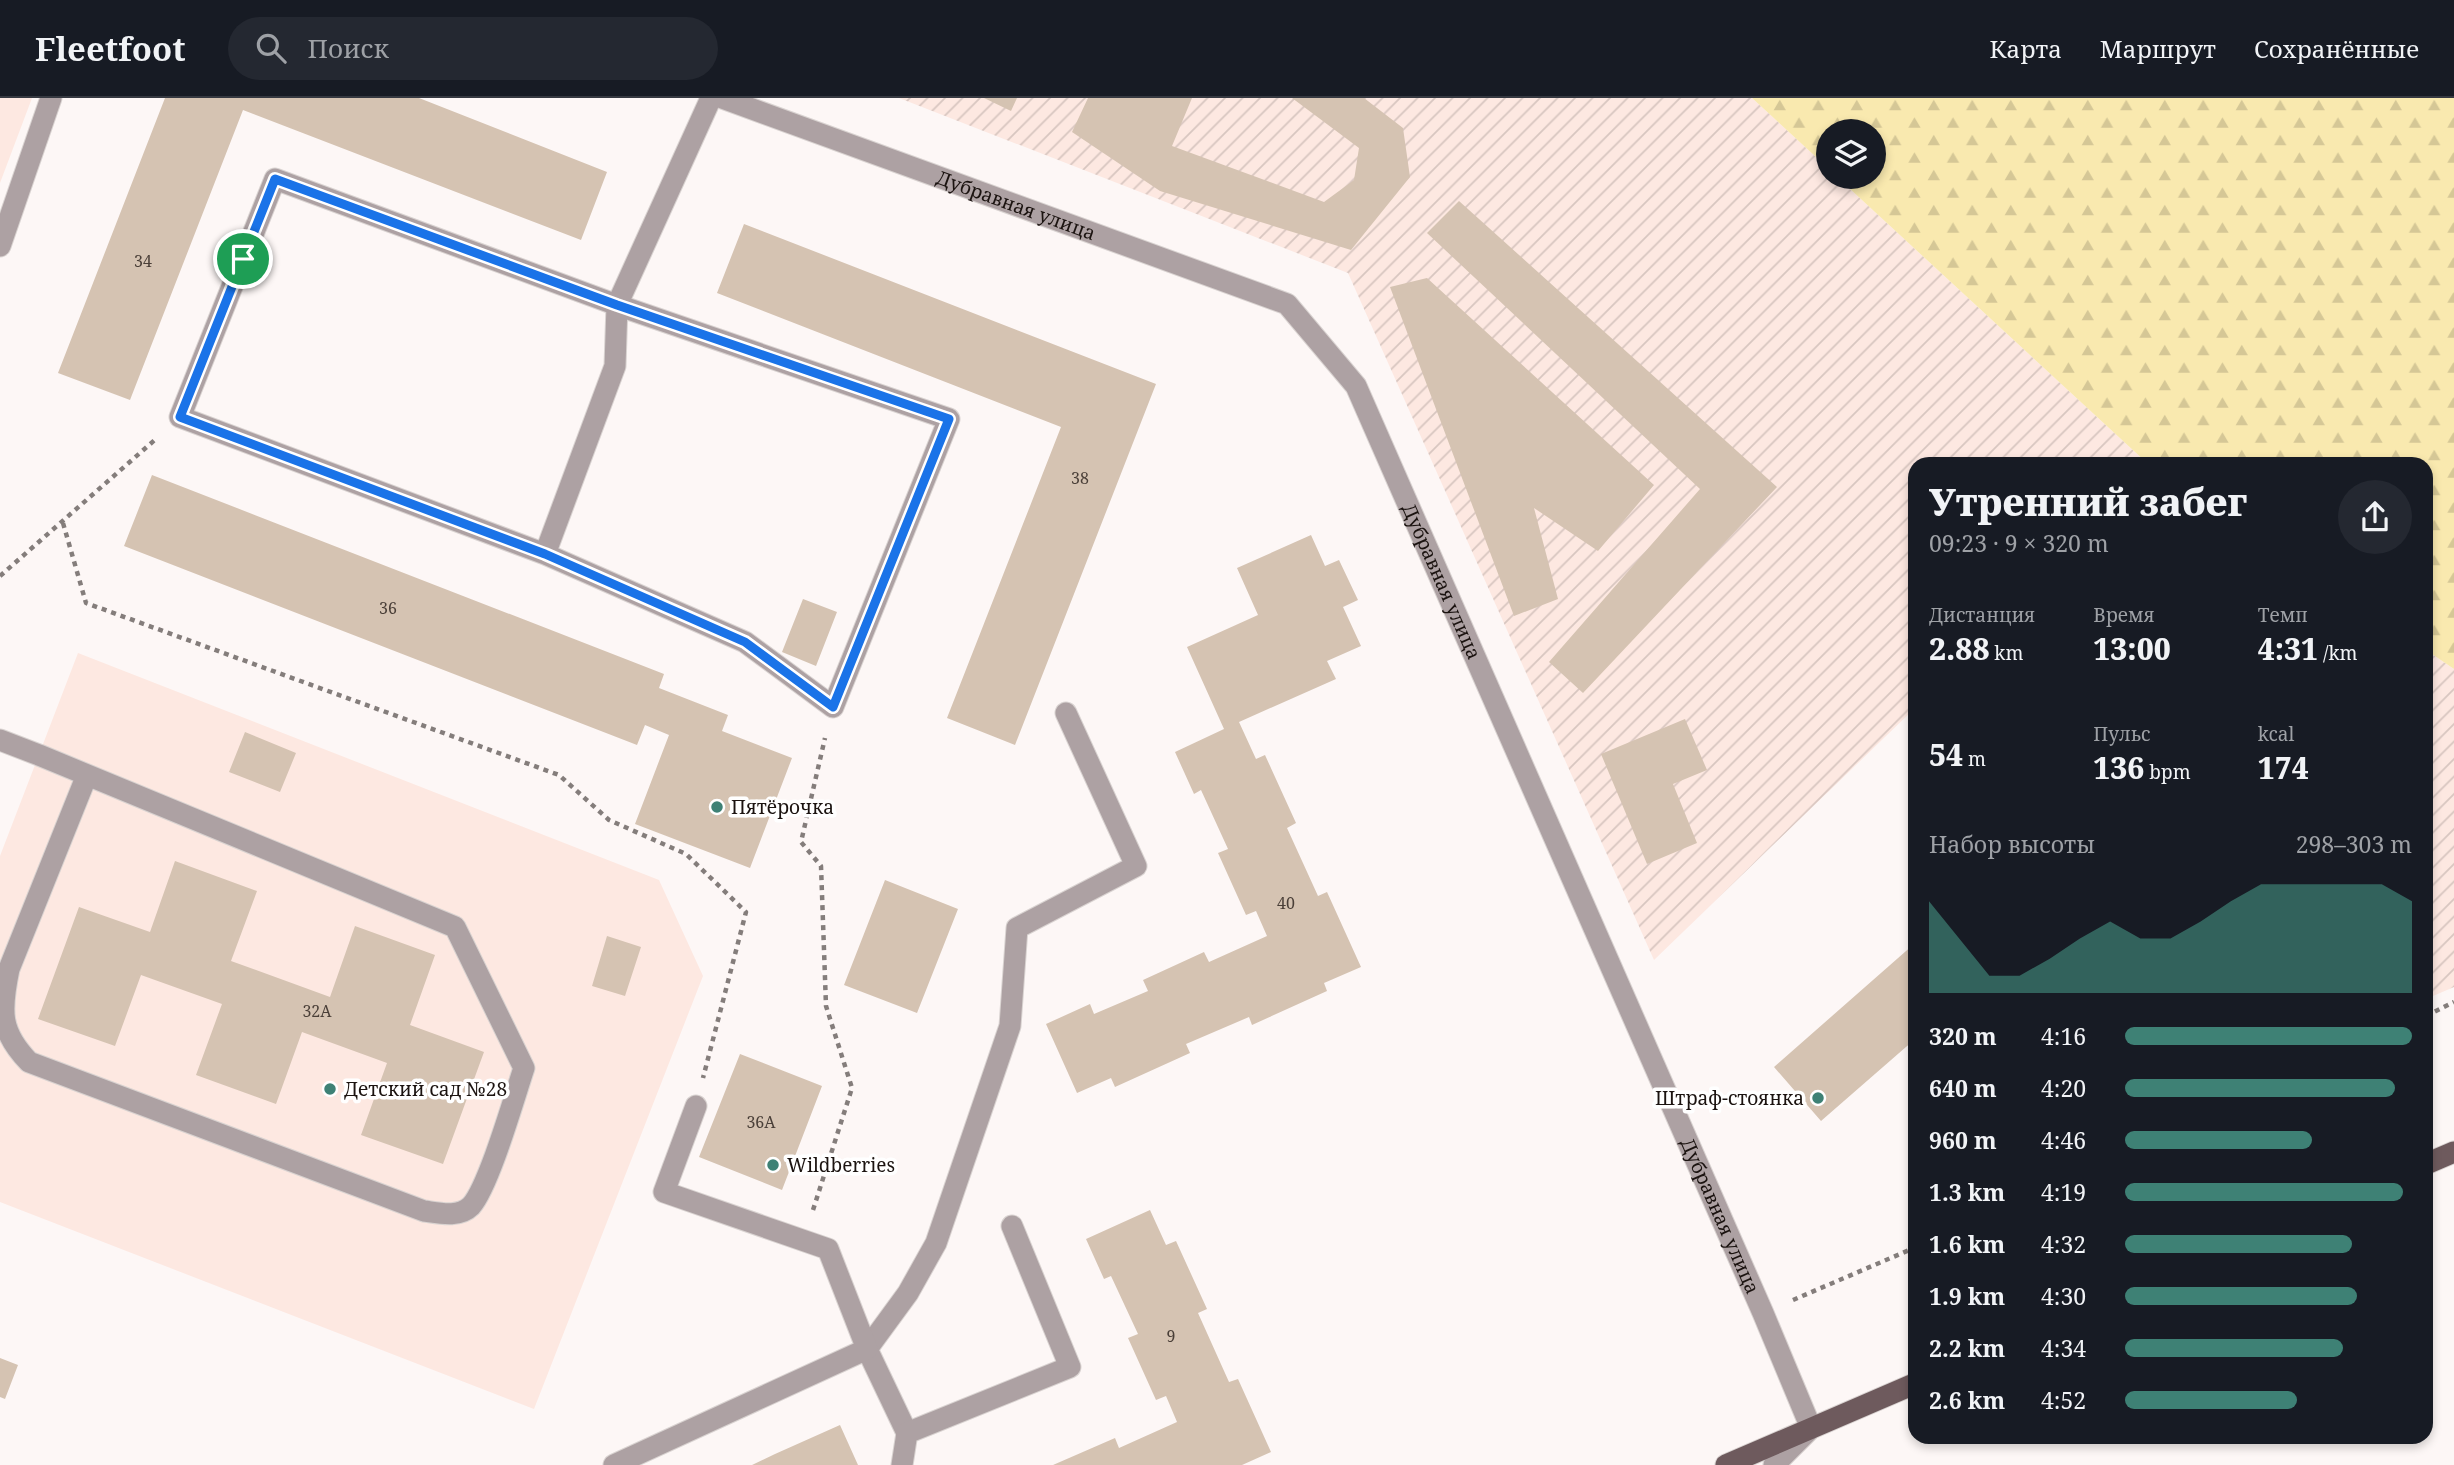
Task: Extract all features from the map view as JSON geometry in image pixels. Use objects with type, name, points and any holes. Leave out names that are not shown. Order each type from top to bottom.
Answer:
[{"type":"main road","points":[[2433,1161],[2454,1152]]},
{"type":"main road","points":[[1726,1465],[1908,1387]]},
{"type":"street","points":[[0,246],[51,98]]},
{"type":"street","points":[[545,554],[615,366],[617,305],[711,98]]},
{"type":"street","name":"Дубравная улица","points":[[722,98],[1287,304],[1356,386],[1763,1312],[1811,1428]]},
{"type":"street","points":[[275,179],[617,305],[949,419],[833,707],[745,642],[545,554],[180,417],[275,179]]},
{"type":"street","points":[[614,1465],[867,1349],[908,1293],[936,1243],[1010,1026],[1017,928],[1136,866],[1066,713]]},
{"type":"street","points":[[0,740],[86,775],[455,927],[524,1068],[484,1183],[470,1207],[454,1214],[424,1211],[29,1062],[10,1048],[0,1027],[9,969],[86,775]]},
{"type":"street","points":[[696,1106],[664,1192],[828,1249],[867,1349],[907,1433],[902,1465]]},
{"type":"street","points":[[907,1433],[1070,1367],[1012,1226]]},
{"type":"street","points":[[1774,1465],[1811,1428]]},
{"type":"path","points":[[0,576],[180,417]]},
{"type":"path","points":[[63,523],[86,603],[559,775],[609,820],[686,854],[746,912],[696,1106]]},
{"type":"path","points":[[803,1241],[852,1088],[826,1006],[821,866],[801,842],[833,707]]},
{"type":"path","points":[[2433,1012],[2454,1002]]},
{"type":"path","points":[[1763,1312],[1908,1251]]},
{"type":"shaded area","points":[[0,98],[32,98],[0,183]]},
{"type":"shaded area","points":[[899,98],[1752,98],[1816,157],[1816,189],[1850,189],[2140,457],[1908,457],[1908,715],[1654,960],[1348,273]]},
{"type":"shaded area","name":"Детский сад №28","points":[[78,653],[659,880],[703,976],[534,1409],[0,1202],[0,856]]},
{"type":"shaded area","points":[[2433,655],[2454,669],[2454,987],[2433,996]]},
{"type":"green space","points":[[1752,98],[2454,98],[2454,669],[2433,655],[2433,457],[2140,457],[1850,189],[1886,189],[1886,119],[1816,119],[1816,157]]},
{"type":"building","points":[[165,98],[419,98],[607,172],[581,240],[243,110],[130,400],[58,373]]},
{"type":"building","points":[[984,98],[1017,98],[1011,111]]},
{"type":"building","points":[[1088,98],[1192,98],[1172,146],[1324,202],[1354,180],[1359,148],[1292,98],[1364,98],[1403,128],[1410,177],[1351,250],[1160,191],[1072,132]]},
{"type":"building","points":[[1459,201],[1777,487],[1583,693],[1549,662],[1700,489],[1427,233]]},
{"type":"building","points":[[744,224],[1156,384],[1015,745],[947,718],[1061,427],[717,293]]},
{"type":"building","points":[[1427,278],[1654,485],[1598,551],[1534,508],[1558,599],[1514,616],[1390,287]]},
{"type":"building","points":[[152,475],[664,674],[659,688],[728,715],[722,731],[792,758],[750,868],[635,824],[669,735],[645,725],[637,745],[124,546]]},
{"type":"building","points":[[1311,535],[1325,566],[1339,560],[1358,600],[1343,607],[1361,646],[1327,661],[1336,679],[1239,722],[1256,759],[1265,755],[1296,823],[1287,828],[1318,896],[1327,892],[1361,967],[1324,983],[1327,991],[1252,1025],[1249,1017],[1186,1044],[1190,1053],[1115,1087],[1111,1078],[1077,1093],[1046,1024],[1090,1004],[1094,1014],[1148,991],[1143,980],[1204,952],[1209,962],[1267,936],[1256,911],[1246,915],[1218,853],[1228,849],[1201,790],[1194,794],[1175,752],[1224,729],[1187,647],[1258,615],[1237,568]]},
{"type":"building","points":[[803,599],[837,612],[816,666],[782,652]]},
{"type":"building","points":[[1685,719],[1707,770],[1673,784],[1697,843],[1647,864],[1601,754]]},
{"type":"building","points":[[245,732],[296,753],[280,792],[229,772]]},
{"type":"building","points":[[175,861],[257,891],[231,961],[330,997],[355,926],[435,955],[410,1025],[484,1052],[443,1164],[361,1135],[387,1063],[302,1032],[276,1104],[196,1075],[222,1004],[141,975],[115,1046],[38,1019],[79,907],[150,932]]},
{"type":"building","points":[[885,880],[958,909],[917,1013],[844,985]]},
{"type":"building","points":[[607,936],[641,947],[625,996],[592,986]]},
{"type":"building","points":[[1908,949],[1908,1045],[1821,1121],[1774,1067]]},
{"type":"building","points":[[740,1054],[822,1086],[782,1190],[699,1157]]},
{"type":"building","points":[[1150,1210],[1166,1245],[1176,1241],[1207,1309],[1198,1313],[1229,1382],[1238,1379],[1271,1452],[1242,1465],[1053,1465],[1115,1438],[1119,1448],[1177,1422],[1166,1396],[1156,1400],[1128,1338],[1138,1334],[1111,1276],[1104,1279],[1086,1239]]},
{"type":"building","points":[[0,1358],[18,1365],[5,1399],[0,1397]]},
{"type":"building","points":[[840,1425],[858,1465],[752,1465],[775,1454]]},
{"type":"place","name":"Пятёрочка","points":[[717,807]]},
{"type":"place","name":"Детский сад №28","points":[[330,1089]]},
{"type":"place","name":"Штраф-стоянка","points":[[1818,1098]]},
{"type":"place","name":"Wildberries","points":[[773,1165]]},
{"type":"route","points":[[275,179],[617,305],[949,419],[833,707],[745,642],[545,554],[180,417],[243,259],[275,179]]}]
